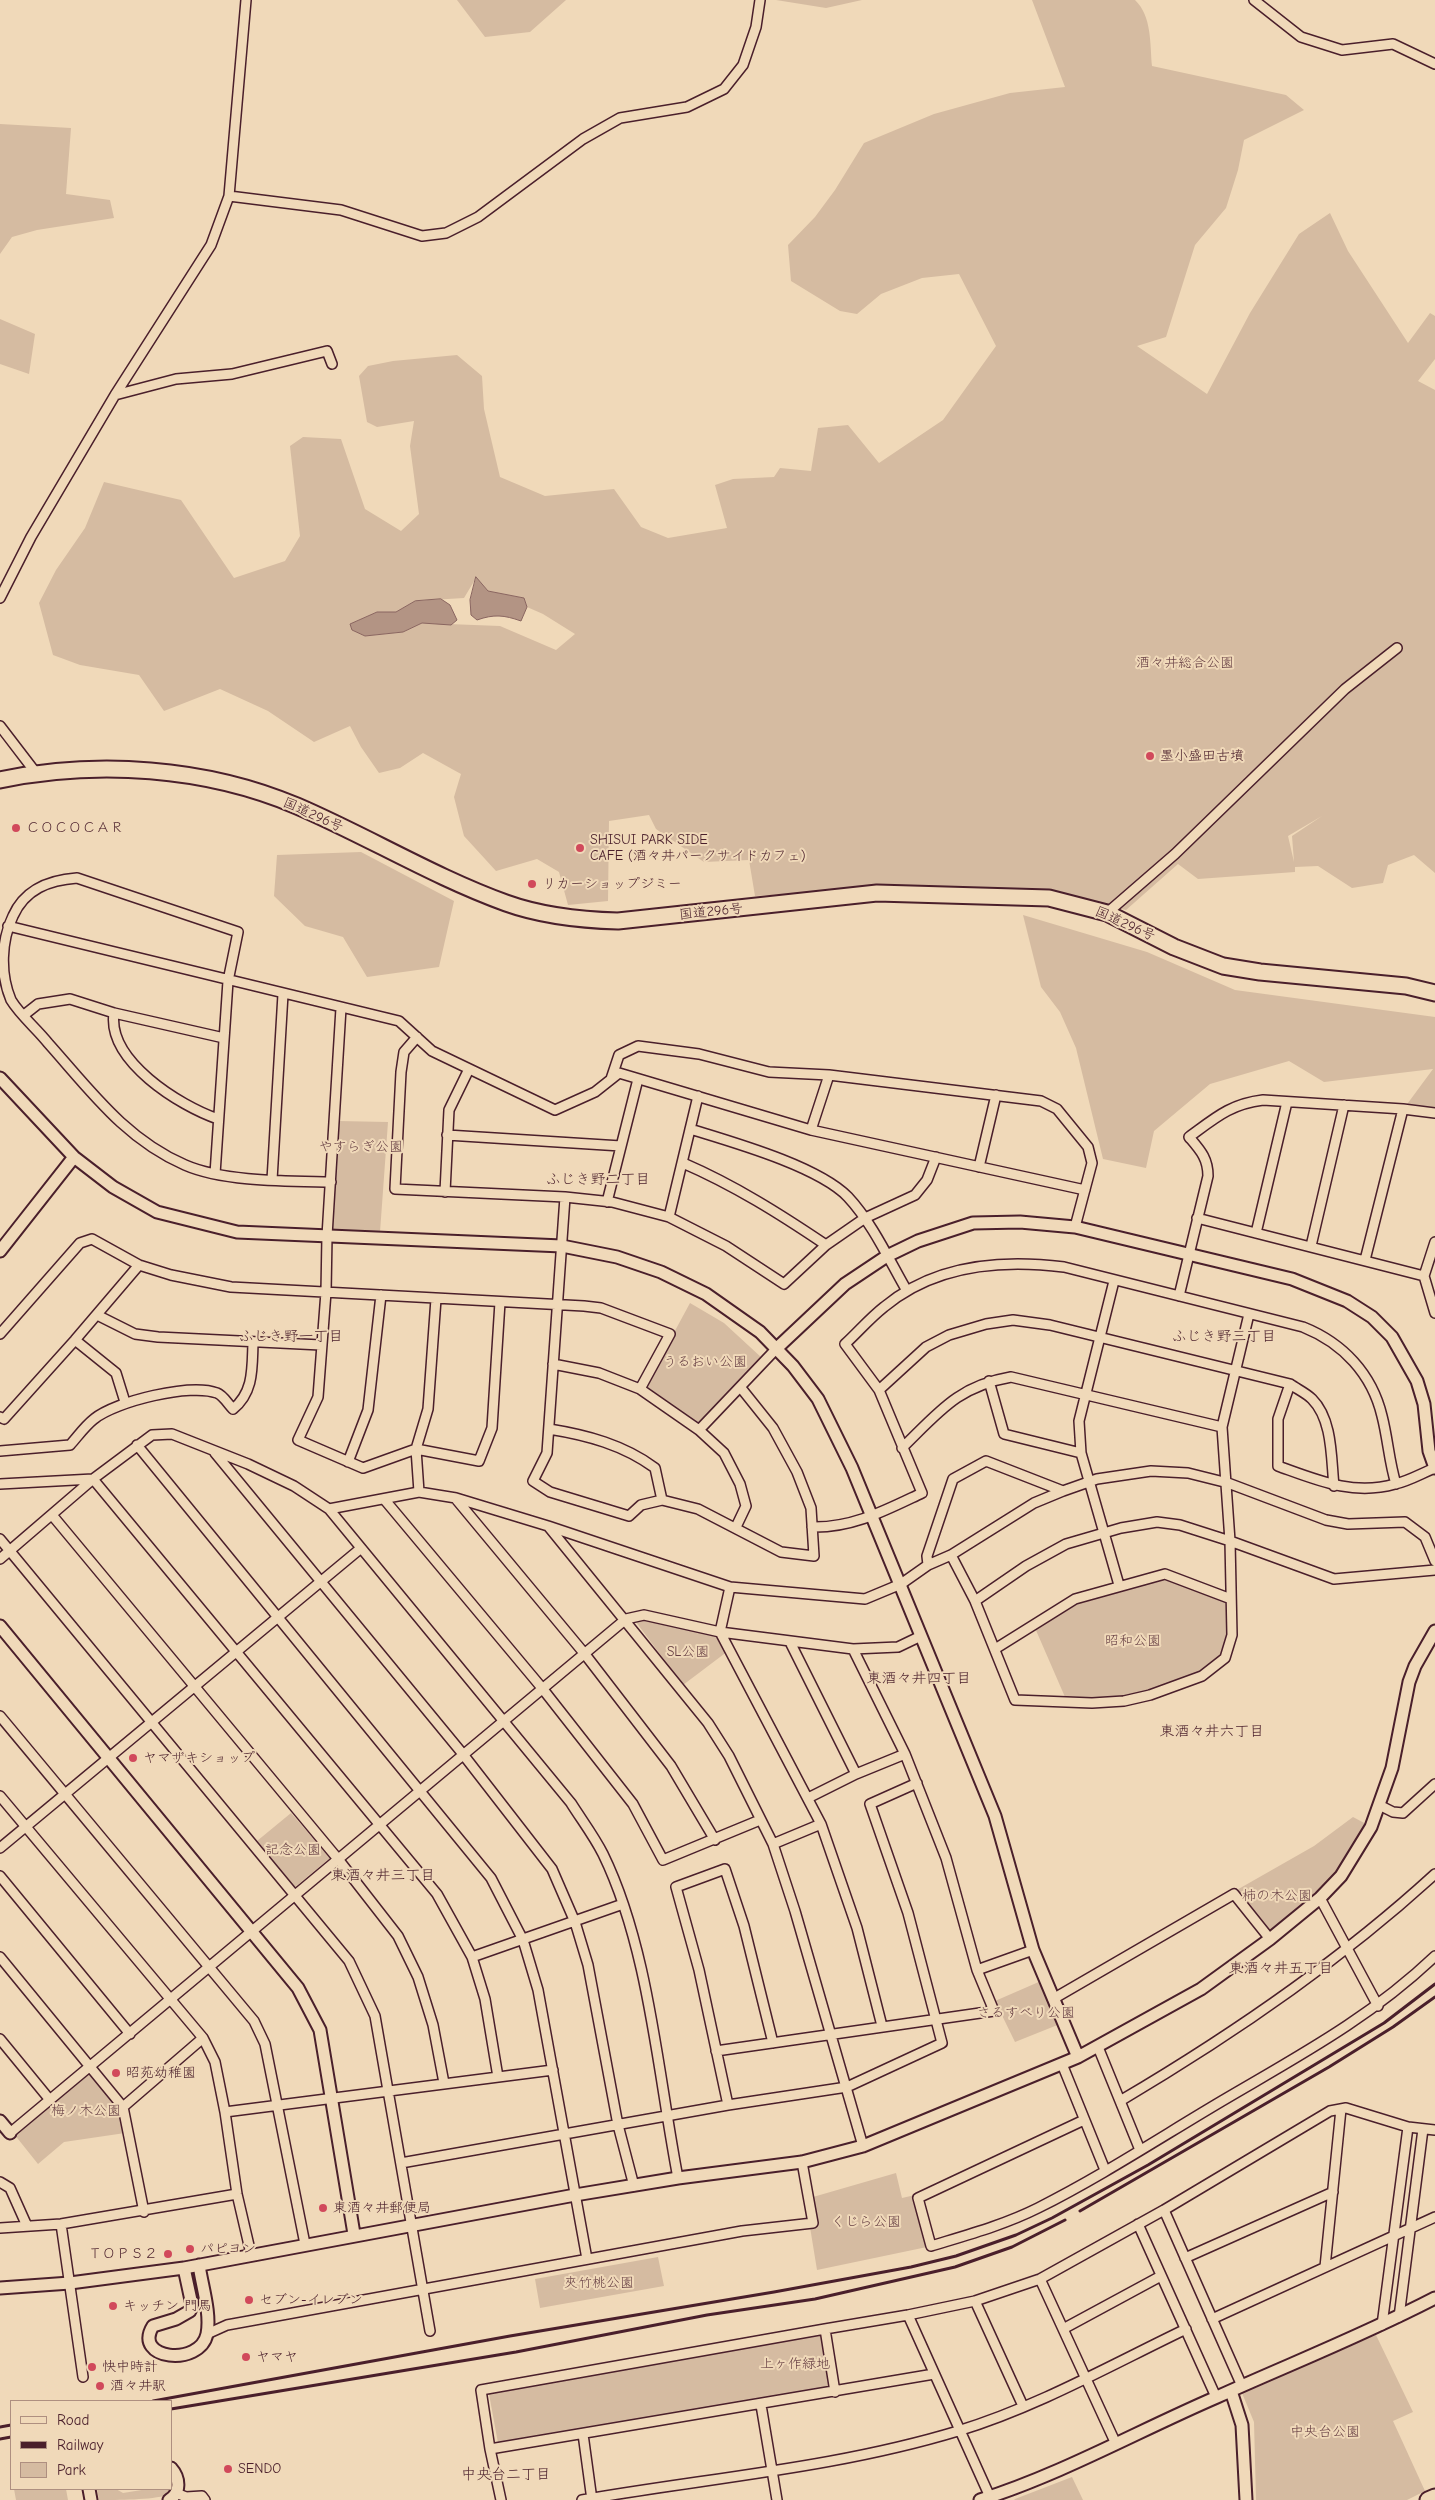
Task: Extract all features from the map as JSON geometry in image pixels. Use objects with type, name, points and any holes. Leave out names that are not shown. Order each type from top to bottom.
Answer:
[{"type":"highway","name":"国道296号","points":[[0,780],[36,772],[152,770],[195,776],[245,788],[296,806],[506,904],[579,920],[626,920],[877,893],[1049,898],[1108,913],[1174,947],[1223,966],[1260,972],[1406,986],[1435,993]]},
{"type":"highway","points":[[1428,2500],[1435,2497]]},
{"type":"street","points":[[0,598],[30,537],[115,396],[211,245],[229,196],[246,0]]},
{"type":"street","points":[[229,196],[341,210],[422,236],[446,233],[478,217],[583,139],[620,118],[687,107],[724,89],[742,65],[756,27],[760,0]]},
{"type":"street","points":[[1254,0],[1300,37],[1342,50],[1393,44],[1435,64]]},
{"type":"street","points":[[115,396],[176,378],[232,374],[327,351],[332,364]]},
{"type":"street","points":[[1108,913],[1175,854],[1345,689],[1397,648]]},
{"type":"street","points":[[0,726],[36,772]]},
{"type":"street","points":[[215,1174],[228,981],[238,932],[77,878],[56,880],[36,888],[16,908],[8,926],[2,958],[4,973],[12,1000],[128,1131],[186,1166],[215,1174],[272,1180],[331,1182]]},
{"type":"street","points":[[8,926],[228,981],[399,1021],[432,1051],[555,1110],[595,1092],[619,1073],[812,1130],[1085,1190]]},
{"type":"street","points":[[272,1180],[283,994]]},
{"type":"street","points":[[24,1015],[38,1004],[70,999],[114,1013],[224,1038]]},
{"type":"street","points":[[341,1008],[327,1236],[326,1292],[318,1396],[298,1440],[363,1468],[416,1449],[478,1461],[492,1428],[500,1302]]},
{"type":"street","points":[[114,1013],[112,1024],[117,1038],[125,1052],[146,1075],[166,1093],[195,1111],[218,1119]]},
{"type":"street","points":[[417,1037],[404,1052],[401,1072],[395,1189],[565,1197],[607,1202],[669,1217],[726,1246],[784,1284],[826,1245],[865,1218],[915,1195],[927,1180],[936,1157]]},
{"type":"street","points":[[611,1080],[619,1055],[638,1046],[699,1054],[769,1072],[828,1075],[1041,1101],[1058,1109],[1088,1147],[1092,1163],[1075,1227]]},
{"type":"street","points":[[445,1192],[448,1110],[469,1068]]},
{"type":"street","points":[[812,1130],[828,1075]]},
{"type":"street","points":[[0,1078],[74,1157],[113,1187],[157,1212],[237,1232],[562,1246],[617,1257],[683,1282],[706,1294],[744,1319],[777,1348],[804,1380],[827,1414],[902,1584],[921,1636],[995,1816],[1033,1950],[1078,2057]]},
{"type":"street","points":[[607,1202],[638,1079]]},
{"type":"street","points":[[669,1217],[698,1096]]},
{"type":"street","points":[[979,1167],[996,1096]]},
{"type":"street","points":[[1178,1296],[1208,1176],[1208,1164],[1205,1157],[1190,1137],[1227,1109],[1246,1102],[1263,1100],[1403,1108],[1435,1113]]},
{"type":"street","points":[[1256,1233],[1287,1102]]},
{"type":"street","points":[[1311,1246],[1344,1105]]},
{"type":"street","points":[[1365,1260],[1403,1108]]},
{"type":"street","points":[[690,1129],[738,1143],[811,1172],[846,1196],[865,1218],[907,1291]]},
{"type":"street","points":[[447,1135],[621,1146]]},
{"type":"street","points":[[0,1251],[74,1157]]},
{"type":"street","points":[[683,1163],[725,1181],[826,1245]]},
{"type":"street","points":[[565,1197],[547,1452],[533,1481],[550,1492],[629,1516],[642,1505],[662,1500],[698,1509],[781,1552],[814,1556],[811,1508],[797,1472],[773,1428],[741,1388]]},
{"type":"street","points":[[1197,1218],[1424,1276]]},
{"type":"street","points":[[698,1430],[741,1388],[777,1348],[845,1284],[886,1256],[918,1241],[973,1223],[1020,1222],[1075,1227],[1292,1279],[1347,1301],[1372,1317],[1392,1338],[1417,1381],[1424,1404],[1429,1451],[1435,1468],[1396,1484],[1366,1490],[1334,1486],[1278,1466],[1278,1419],[1290,1384]]},
{"type":"street","points":[[0,1334],[80,1243],[92,1239],[139,1264],[171,1275],[231,1287],[601,1308],[670,1334],[640,1389]]},
{"type":"street","points":[[1435,1242],[1424,1276],[1435,1313]]},
{"type":"street","points":[[812,1527],[834,1528],[872,1516],[922,1493],[879,1390],[845,1344],[884,1307],[907,1291],[932,1278],[997,1264],[1029,1262],[1064,1267],[1303,1327],[1322,1335],[1340,1347],[1354,1362],[1368,1380],[1378,1398],[1389,1463],[1396,1484]]},
{"type":"street","points":[[0,1418],[4,1419],[76,1340],[139,1264]]},
{"type":"street","points":[[1114,1281],[1079,1421],[1081,1453],[1119,1585]]},
{"type":"street","points":[[348,1462],[368,1410],[381,1295]]},
{"type":"street","points":[[420,1492],[416,1449],[428,1409],[436,1299]]},
{"type":"street","points":[[951,1555],[975,1601],[1015,1700],[1092,1704],[1124,1701],[1150,1695],[1202,1676],[1225,1658],[1232,1635],[1228,1483],[1222,1427],[1249,1314]]},
{"type":"street","points":[[97,1315],[135,1334],[254,1343],[321,1345]]},
{"type":"street","points":[[879,1390],[926,1347],[949,1335],[986,1324],[1013,1320],[1050,1325],[1290,1384],[1313,1400],[1322,1416],[1328,1433],[1334,1486]]},
{"type":"street","points":[[76,1340],[116,1373],[125,1402]]},
{"type":"street","points":[[0,1451],[70,1445],[94,1419],[125,1402],[200,1388],[219,1393],[233,1409],[242,1402],[248,1393],[252,1376],[254,1343]]},
{"type":"street","points":[[553,1364],[599,1373],[640,1389],[698,1430],[724,1453],[740,1484],[746,1506],[736,1527]]},
{"type":"street","points":[[902,1448],[950,1401],[989,1381],[1011,1377],[1222,1427]]},
{"type":"street","points":[[989,1381],[1004,1434],[1081,1453]]},
{"type":"street","points":[[549,1429],[583,1434],[635,1453],[656,1468],[662,1500]]},
{"type":"street","points":[[0,1558],[93,1479],[137,1444],[152,1435],[172,1434],[248,1464],[294,1486],[329,1509],[360,1549],[571,1802],[602,1854],[623,1904],[646,1991],[678,2178]]},
{"type":"street","points":[[137,1444],[491,1878],[523,1940],[538,1990],[587,2259]]},
{"type":"street","points":[[214,1452],[462,1753],[552,1869],[575,1922],[588,1965],[618,2125],[634,2186]]},
{"type":"street","points":[[928,1565],[927,1556],[953,1479],[986,1461],[1063,1491]]},
{"type":"street","points":[[329,1509],[420,1492],[456,1498],[548,1526],[730,1587],[865,1599],[902,1584],[928,1565],[951,1555],[1034,1503],[1090,1482],[1151,1471],[1188,1473],[1228,1483],[1326,1520],[1348,1524],[1405,1522],[1425,1537],[1435,1561]]},
{"type":"street","points":[[0,1484],[93,1479]]},
{"type":"street","points":[[93,1479],[437,1894],[472,1957],[484,1999],[498,2076]]},
{"type":"street","points":[[456,1498],[584,1653],[671,1766],[715,1840]]},
{"type":"street","points":[[384,1499],[542,1688],[633,1804],[663,1860],[760,1820]]},
{"type":"street","points":[[52,1514],[338,1859],[398,1936],[418,1977],[433,2025],[444,2083]]},
{"type":"street","points":[[975,1601],[1026,1566],[1066,1544],[1104,1533],[1157,1522],[1180,1525],[1230,1541],[1334,1579],[1435,1570]]},
{"type":"street","points":[[548,1526],[626,1619],[708,1723],[729,1756],[773,1844],[847,2087],[863,2146]]},
{"type":"street","points":[[0,1538],[349,1960],[375,2016],[430,2331]]},
{"type":"street","points":[[0,1848],[360,1549]]},
{"type":"street","points":[[995,1649],[1075,1599],[1119,1585],[1165,1574],[1231,1599]]},
{"type":"street","points":[[730,1587],[720,1632],[821,1824],[857,1928],[882,2026]]},
{"type":"street","points":[[0,2121],[10,2133],[90,2068],[208,1966],[295,1896],[462,1753],[626,1619],[644,1615],[720,1632],[853,1649],[898,1647],[921,1636]]},
{"type":"street","points":[[0,1626],[298,1988],[320,2030],[354,2234]]},
{"type":"street","points":[[0,2288],[70,2283],[184,2268],[354,2234],[412,2226],[575,2195],[678,2178],[802,2162],[863,2146],[1078,2057],[1201,1989],[1270,1939],[1320,1898],[1341,1876],[1371,1827],[1392,1768],[1409,1682],[1415,1666],[1435,1631]]},
{"type":"street","points":[[790,1642],[856,1774]]},
{"type":"street","points":[[716,2051],[994,2011],[977,1970],[946,1858],[917,1783],[905,1754],[853,1649]]},
{"type":"street","points":[[0,1716],[254,2021],[265,2044],[305,2244]]},
{"type":"street","points":[[808,1798],[856,1774],[905,1754]]},
{"type":"street","points":[[401,2163],[728,2105],[847,2087],[942,2043],[908,1913],[870,1804],[917,1783]]},
{"type":"street","points":[[1379,1805],[1393,1812],[1403,1813],[1435,1784]]},
{"type":"street","points":[[0,1796],[203,2038],[215,2062],[225,2112],[237,2194],[251,2254]]},
{"type":"street","points":[[773,1844],[821,1824]]},
{"type":"street","points":[[728,2105],[699,1970],[676,1887],[725,1869],[744,1926],[773,2043]]},
{"type":"street","points":[[1120,2101],[1244,2024],[1348,1950],[1435,1874]]},
{"type":"street","points":[[0,1876],[130,2034]]},
{"type":"street","points":[[1053,1999],[1234,1894],[1270,1939]]},
{"type":"street","points":[[1320,1898],[1378,2006]]},
{"type":"street","points":[[472,1957],[623,1904]]},
{"type":"street","points":[[977,1970],[1033,1950]]},
{"type":"street","points":[[1084,2120],[918,2198],[931,2246],[1004,2223],[1038,2208],[1140,2150],[1316,2048],[1378,2006],[1435,1956]]},
{"type":"street","points":[[0,1958],[123,2107],[144,2212]]},
{"type":"street","points":[[123,2107],[203,2038]]},
{"type":"street","points":[[0,2039],[50,2100]]},
{"type":"street","points":[[1098,2047],[1140,2150]]},
{"type":"street","points":[[1062,2064],[1105,2170]]},
{"type":"street","points":[[225,2112],[553,2070]]},
{"type":"street","points":[[1325,2267],[1341,2109]]},
{"type":"street","points":[[502,2500],[490,2450],[481,2390],[825,2328],[908,2315],[975,2301],[1040,2279],[1164,2210],[1330,2111],[1341,2109],[1370,2114],[1408,2127],[1435,2130]]},
{"type":"street","points":[[1382,2325],[1408,2127]]},
{"type":"street","points":[[1399,2317],[1423,2129]]},
{"type":"street","points":[[207,2334],[227,2325],[422,2289],[742,2231],[813,2223],[802,2162]]},
{"type":"street","points":[[0,2182],[10,2188],[27,2226]]},
{"type":"street","points":[[1185,2258],[1333,2192]]},
{"type":"street","points":[[0,2228],[61,2224],[144,2212],[237,2194]]},
{"type":"street","points":[[1164,2210],[1212,2319],[1236,2388],[1242,2425],[1246,2500]]},
{"type":"street","points":[[1212,2319],[1435,2217]]},
{"type":"street","points":[[61,2224],[83,2377]]},
{"type":"street","points":[[1138,2224],[1216,2396]]},
{"type":"street","points":[[184,2268],[192,2305],[190,2311],[176,2319],[153,2326],[149,2332],[150,2342],[159,2354],[178,2356],[191,2352],[202,2343],[207,2334],[199,2265]]},
{"type":"street","points":[[1063,2329],[1162,2276]]},
{"type":"street","points":[[1040,2279],[1116,2444]]},
{"type":"street","points":[[908,2315],[959,2430],[985,2498],[1032,2482],[1216,2396],[1382,2325],[1435,2298]]},
{"type":"street","points":[[975,2301],[1023,2406]]},
{"type":"street","points":[[825,2328],[835,2392]]},
{"type":"street","points":[[583,2434],[589,2499],[868,2455],[959,2430],[1023,2406],[1186,2329]]},
{"type":"street","points":[[490,2450],[934,2374]]},
{"type":"street","points":[[761,2405],[777,2500]]},
{"type":"street","points":[[172,2470],[178,2480],[172,2497],[202,2496],[205,2500]]},
{"type":"green space","points":[[457,0],[566,0],[530,32],[485,37]]},
{"type":"green space","points":[[776,0],[862,0],[826,8]]},
{"type":"green space","name":"酒々井総合公園","points":[[1032,0],[1135,0],[1145,14],[1152,66],[1286,95],[1304,110],[1244,140],[1238,170],[1226,208],[1195,245],[1166,337],[1137,346],[1207,394],[1250,313],[1299,234],[1330,213],[1348,251],[1408,343],[1430,313],[1435,316],[1435,359],[1418,381],[1435,390],[1435,873],[1414,855],[1388,865],[1383,883],[1352,888],[1318,866],[1295,867],[1295,872],[1198,879],[1178,864],[1126,910],[1069,897],[918,886],[755,896],[749,860],[704,862],[656,829],[649,815],[609,821],[608,901],[568,905],[559,872],[537,859],[496,871],[464,836],[454,797],[461,774],[423,753],[400,768],[379,773],[361,747],[350,726],[314,742],[268,711],[220,689],[164,711],[139,675],[80,665],[53,655],[39,603],[56,570],[85,528],[104,482],[181,500],[234,578],[285,561],[300,536],[290,446],[303,437],[341,439],[365,509],[401,531],[419,514],[410,446],[414,421],[377,427],[367,422],[359,376],[368,366],[393,361],[457,355],[482,376],[484,409],[500,477],[545,496],[614,489],[641,527],[668,538],[727,528],[715,485],[733,479],[774,477],[780,468],[811,471],[818,428],[848,425],[879,463],[943,420],[996,346],[959,274],[922,278],[881,294],[857,314],[840,311],[791,281],[788,245],[815,217],[835,190],[864,143],[934,114],[1010,93],[1065,87]],"holes":[[[476,578],[488,591],[524,598],[527,607],[543,614],[575,634],[556,650],[500,626],[422,623],[403,632],[365,636],[352,630],[350,624],[377,612],[396,612],[415,601],[464,598]],[[1322,816],[1292,836],[1294,862],[1288,836]]]},
{"type":"green space","points":[[0,124],[71,128],[66,194],[110,200],[114,218],[37,230],[12,237],[0,254]]},
{"type":"green space","points":[[0,319],[35,334],[29,374],[0,364]]},
{"type":"green space","points":[[361,852],[454,901],[439,967],[367,977],[343,937],[305,926],[274,896],[277,855]]},
{"type":"green space","points":[[1023,915],[1147,952],[1235,990],[1435,1017],[1435,1107],[1405,1107],[1433,1069],[1324,1082],[1289,1061],[1210,1084],[1154,1131],[1146,1168],[1103,1159],[1076,1048],[1060,1012],[1041,987]]},
{"type":"green space","name":"やすらぎ公園","points":[[338,1121],[388,1122],[380,1232],[331,1232]]},
{"type":"green space","name":"うるおい公園","points":[[690,1303],[724,1323],[762,1358],[698,1426],[644,1388]]},
{"type":"green space","name":"昭和公園","points":[[1164,1578],[1228,1602],[1228,1635],[1226,1648],[1222,1655],[1195,1674],[1160,1688],[1122,1696],[1065,1697],[1035,1628],[1076,1602]]},
{"type":"green space","name":"SL公園","points":[[644,1617],[720,1634],[728,1651],[683,1685],[636,1622]]},
{"type":"green space","name":"記念公園","points":[[291,1813],[330,1858],[295,1887],[257,1841]]},
{"type":"green space","name":"柿の木公園","points":[[1353,1817],[1368,1825],[1338,1875],[1271,1935],[1235,1891],[1314,1846]]},
{"type":"green space","name":"さるすべり公園","points":[[1041,1981],[1060,2024],[1015,2042],[995,2001]]},
{"type":"green space","name":"梅ノ木公園","points":[[90,2073],[120,2109],[125,2133],[64,2142],[38,2164],[14,2134]]},
{"type":"green space","name":"くじら公園","points":[[896,2173],[902,2198],[915,2195],[927,2247],[817,2270],[810,2227],[817,2226],[813,2197]]},
{"type":"green space","name":"夾竹桃公園","points":[[658,2257],[664,2286],[540,2308],[535,2279]]},
{"type":"green space","name":"上ヶ作緑地","points":[[825,2329],[828,2388],[498,2443],[489,2394]]},
{"type":"green space","name":"中央台公園","points":[[1376,2335],[1413,2412],[1393,2421],[1425,2491],[1407,2500],[1256,2500],[1254,2422],[1242,2393]]},
{"type":"green space","points":[[1072,2477],[1083,2500],[1014,2500],[1015,2499]]},
{"type":"green space","points":[[14,2490],[66,2490],[68,2500],[16,2500]]},
{"type":"green space","points":[[97,2490],[118,2490],[123,2493],[142,2490],[171,2490],[167,2495],[153,2498],[99,2500]]},
{"type":"shaded area","points":[[476,577],[488,591],[524,598],[527,607],[521,621],[499,616],[477,620],[471,615],[470,600]]},
{"type":"shaded area","points":[[441,599],[450,605],[457,620],[451,625],[422,623],[403,632],[365,636],[352,630],[350,624],[377,612],[396,612],[415,601]]},
{"type":"railway","points":[[158,2400],[510,2336],[774,2292],[911,2267],[956,2256],[1016,2235],[1052,2218],[1148,2165],[1384,2023],[1435,1984]]},
{"type":"railway","points":[[1080,2211],[1329,2067],[1393,2027],[1435,1997]]},
{"type":"railway","points":[[172,2409],[516,2352],[707,2315],[815,2299],[955,2267],[1012,2247],[1065,2220]]},
{"type":"railway","points":[[0,2427],[10,2425]]},
{"type":"railway","points":[[0,2439],[10,2437]]},
{"type":"place","name":"墨小盛田古墳","points":[[1150,756]]},
{"type":"place","name":"ＣＯＣＯＣＡＲ","points":[[16,828]]},
{"type":"place","name":"SHISUI PARK SIDE CAFE (酒々井パークサイドカフェ)","points":[[580,848]]},
{"type":"place","name":"リカーショップジミー","points":[[532,884]]},
{"type":"place","name":"ヤマザキショップ","points":[[133,1758]]},
{"type":"place","name":"昭苑幼稚園","points":[[116,2073]]},
{"type":"place","name":"東酒々井郵便局","points":[[323,2208]]},
{"type":"place","name":"パピヨン","points":[[190,2249]]},
{"type":"place","name":"ＴＯＰＳ２","points":[[168,2254]]},
{"type":"place","name":"セブン-イレブン","points":[[249,2300]]},
{"type":"place","name":"キッチン 門馬","points":[[113,2306]]},
{"type":"place","name":"ヤマヤ","points":[[246,2357]]},
{"type":"place","name":"快中時計","points":[[92,2367]]},
{"type":"place","name":"酒々井駅","points":[[100,2386]]},
{"type":"place","name":"SENDO","points":[[228,2469]]},
{"type":"district","name":"ふじき野二丁目","points":[[598,1180]]},
{"type":"district","name":"ふじき野一丁目","points":[[291,1337]]},
{"type":"district","name":"ふじき野三丁目","points":[[1224,1337]]},
{"type":"district","name":"東酒々井四丁目","points":[[919,1679]]},
{"type":"district","name":"東酒々井六丁目","points":[[1212,1732]]},
{"type":"district","name":"東酒々井三丁目","points":[[383,1876]]},
{"type":"district","name":"東酒々井五丁目","points":[[1281,1969]]},
{"type":"district","name":"中央台二丁目","points":[[506,2475]]}]
